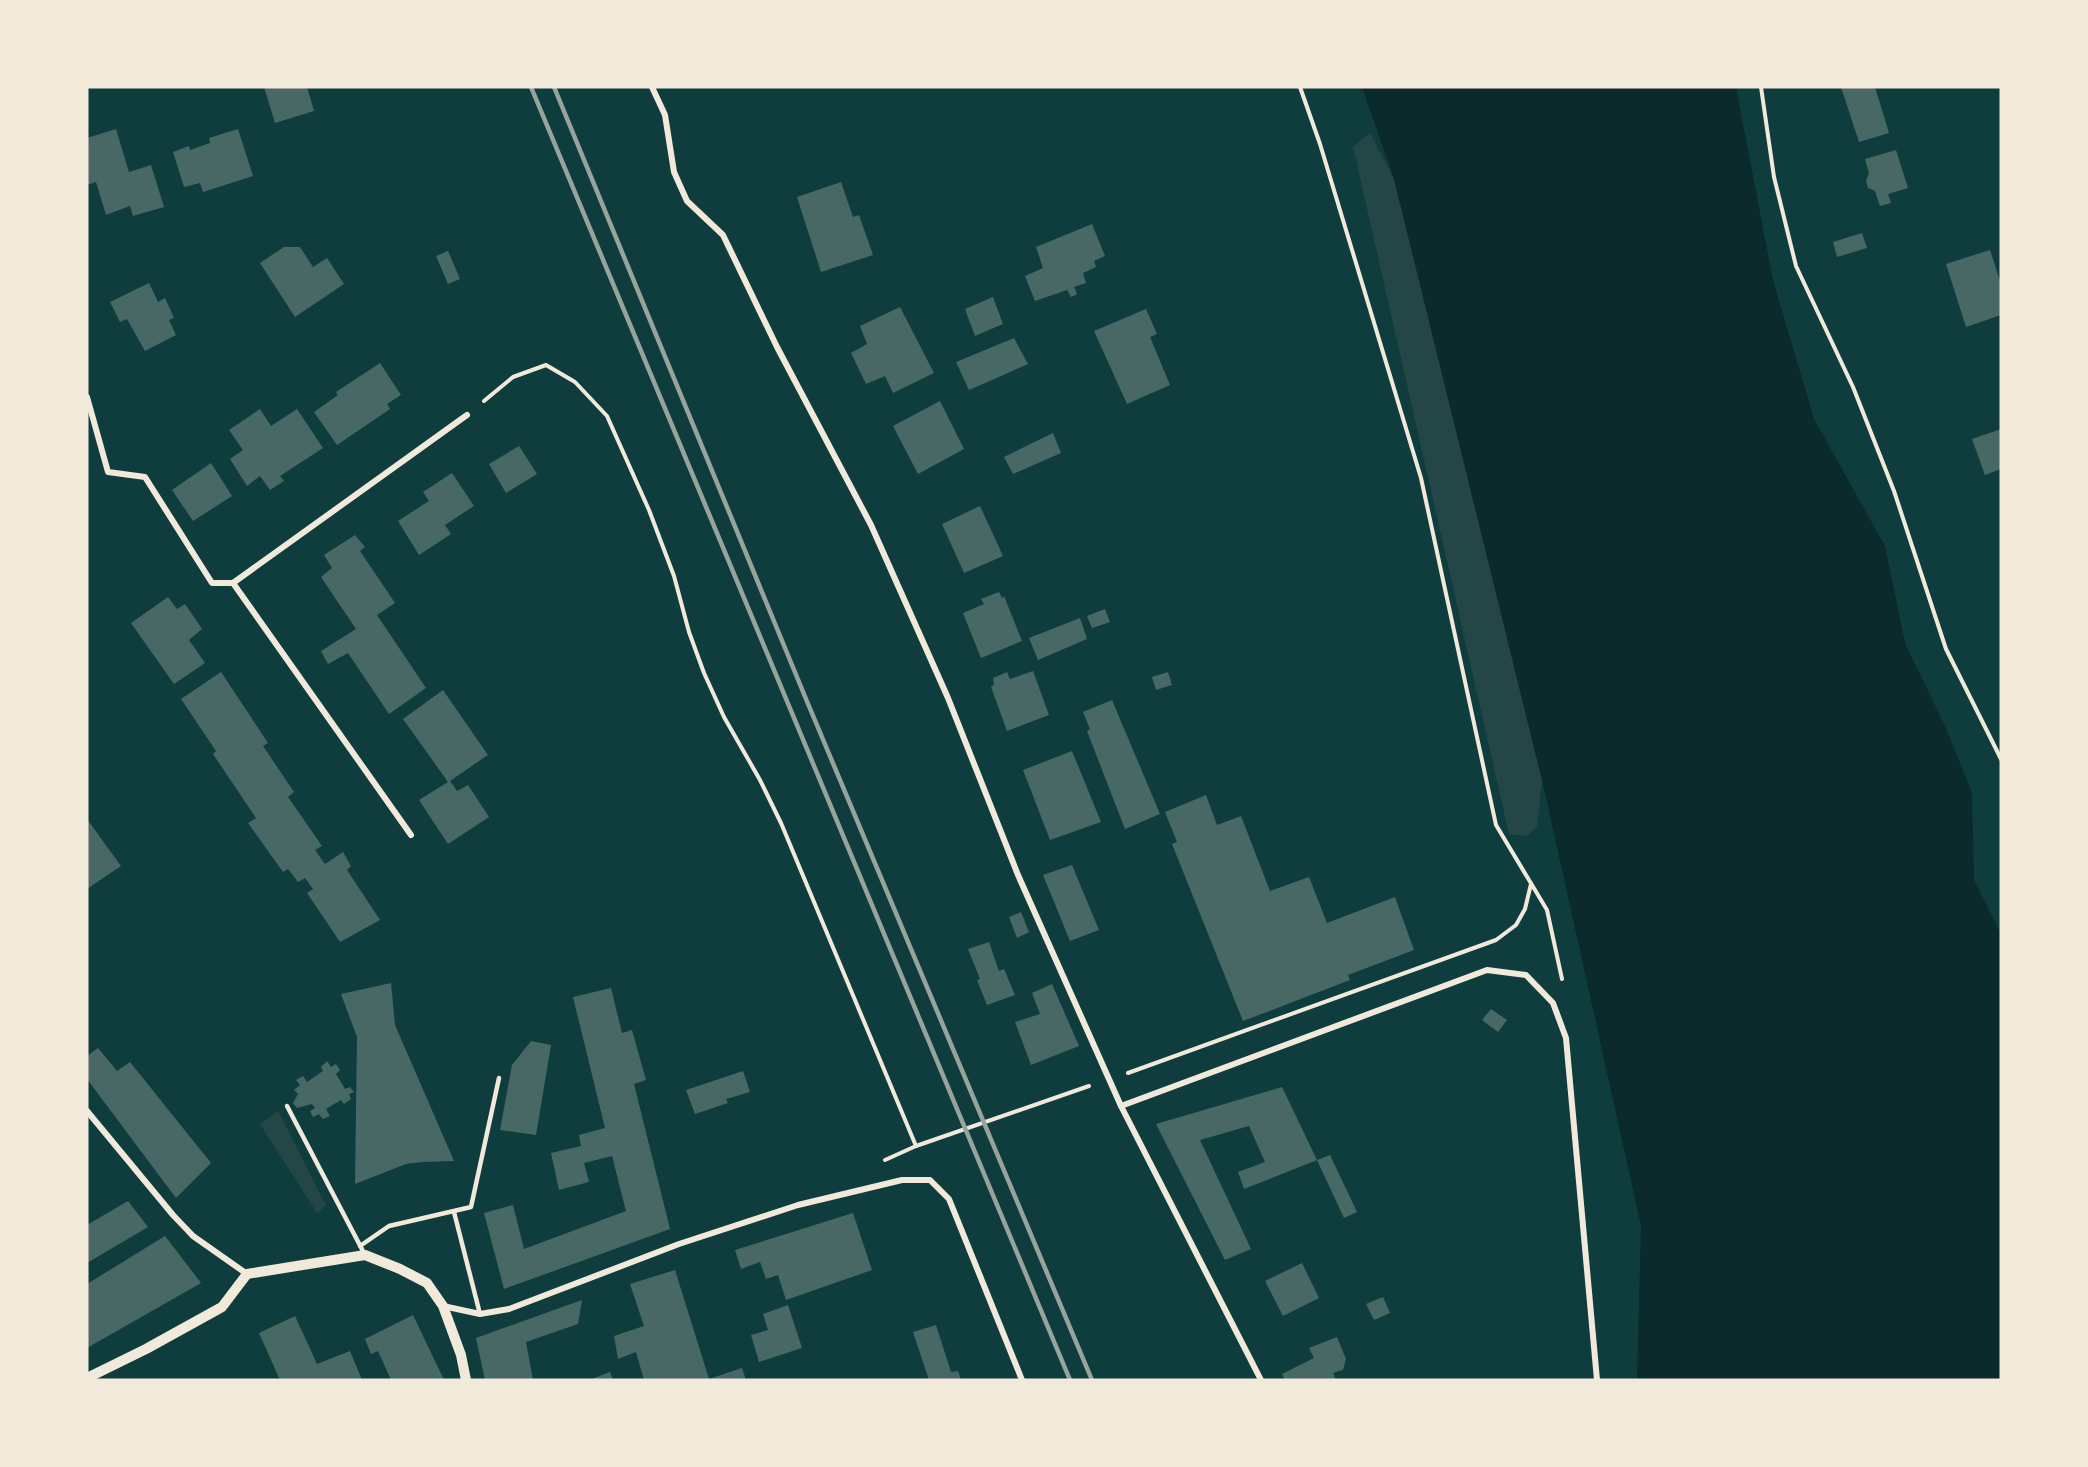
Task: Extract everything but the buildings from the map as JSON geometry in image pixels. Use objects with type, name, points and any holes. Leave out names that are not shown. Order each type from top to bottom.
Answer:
[{"type":"street","points":[[652,87],[665,114],[674,172],[687,201],[723,235],[777,347],[871,525],[948,698],[1018,875],[1109,1080],[1262,1380]]},
{"type":"street","points":[[87,397],[108,472],[145,477],[212,583],[233,583],[467,415]]},
{"type":"street","points":[[233,583],[411,835]]},
{"type":"street","points":[[1121,1106],[1487,970],[1526,975],[1552,1003],[1566,1038],[1597,1380]]},
{"type":"street","points":[[87,1111],[173,1215],[194,1236],[247,1274]]},
{"type":"street","points":[[443,1306],[480,1314],[509,1309],[679,1244],[798,1205],[902,1180],[930,1180],[949,1199],[1022,1380]]},
{"type":"street","points":[[87,1378],[222,1307],[247,1274],[362,1250],[427,1283],[443,1306],[461,1355],[466,1380]]},
{"type":"lane","points":[[287,1106],[362,1250],[389,1226],[471,1207],[499,1078]]},
{"type":"lane","points":[[454,1212],[480,1314]]},
{"type":"path","points":[[1300,87],[1320,144],[1421,478],[1496,825],[1547,910],[1563,988],[1552,1003]]},
{"type":"path","points":[[1761,87],[1774,177],[1796,266],[1853,387],[1894,491],[1946,649],[2001,759]]},
{"type":"path","points":[[467,415],[513,377],[546,365],[574,382],[607,416],[649,510],[674,576],[689,632],[704,673],[724,717],[760,780],[781,823],[916,1146]]},
{"type":"path","points":[[946,1136],[1109,1080],[1496,940],[1516,925],[1525,909],[1532,884]]},
{"type":"shaded area","points":[[1362,87],[1736,87],[1773,280],[1814,419],[1885,546],[1905,643],[1945,726],[1972,793],[1974,880],[2001,934],[2001,1380],[1637,1380],[1641,1226],[1542,780],[1394,179]]},
{"type":"shaded area","points":[[1370,133],[1394,179],[1542,780],[1537,827],[1527,836],[1509,834],[1353,147]]},
{"type":"shaded area","points":[[278,1111],[326,1205],[317,1213],[260,1124]]},
{"type":"railway","points":[[531,87],[1070,1380]]},
{"type":"railway","points":[[554,87],[806,699],[1092,1380]]}]
